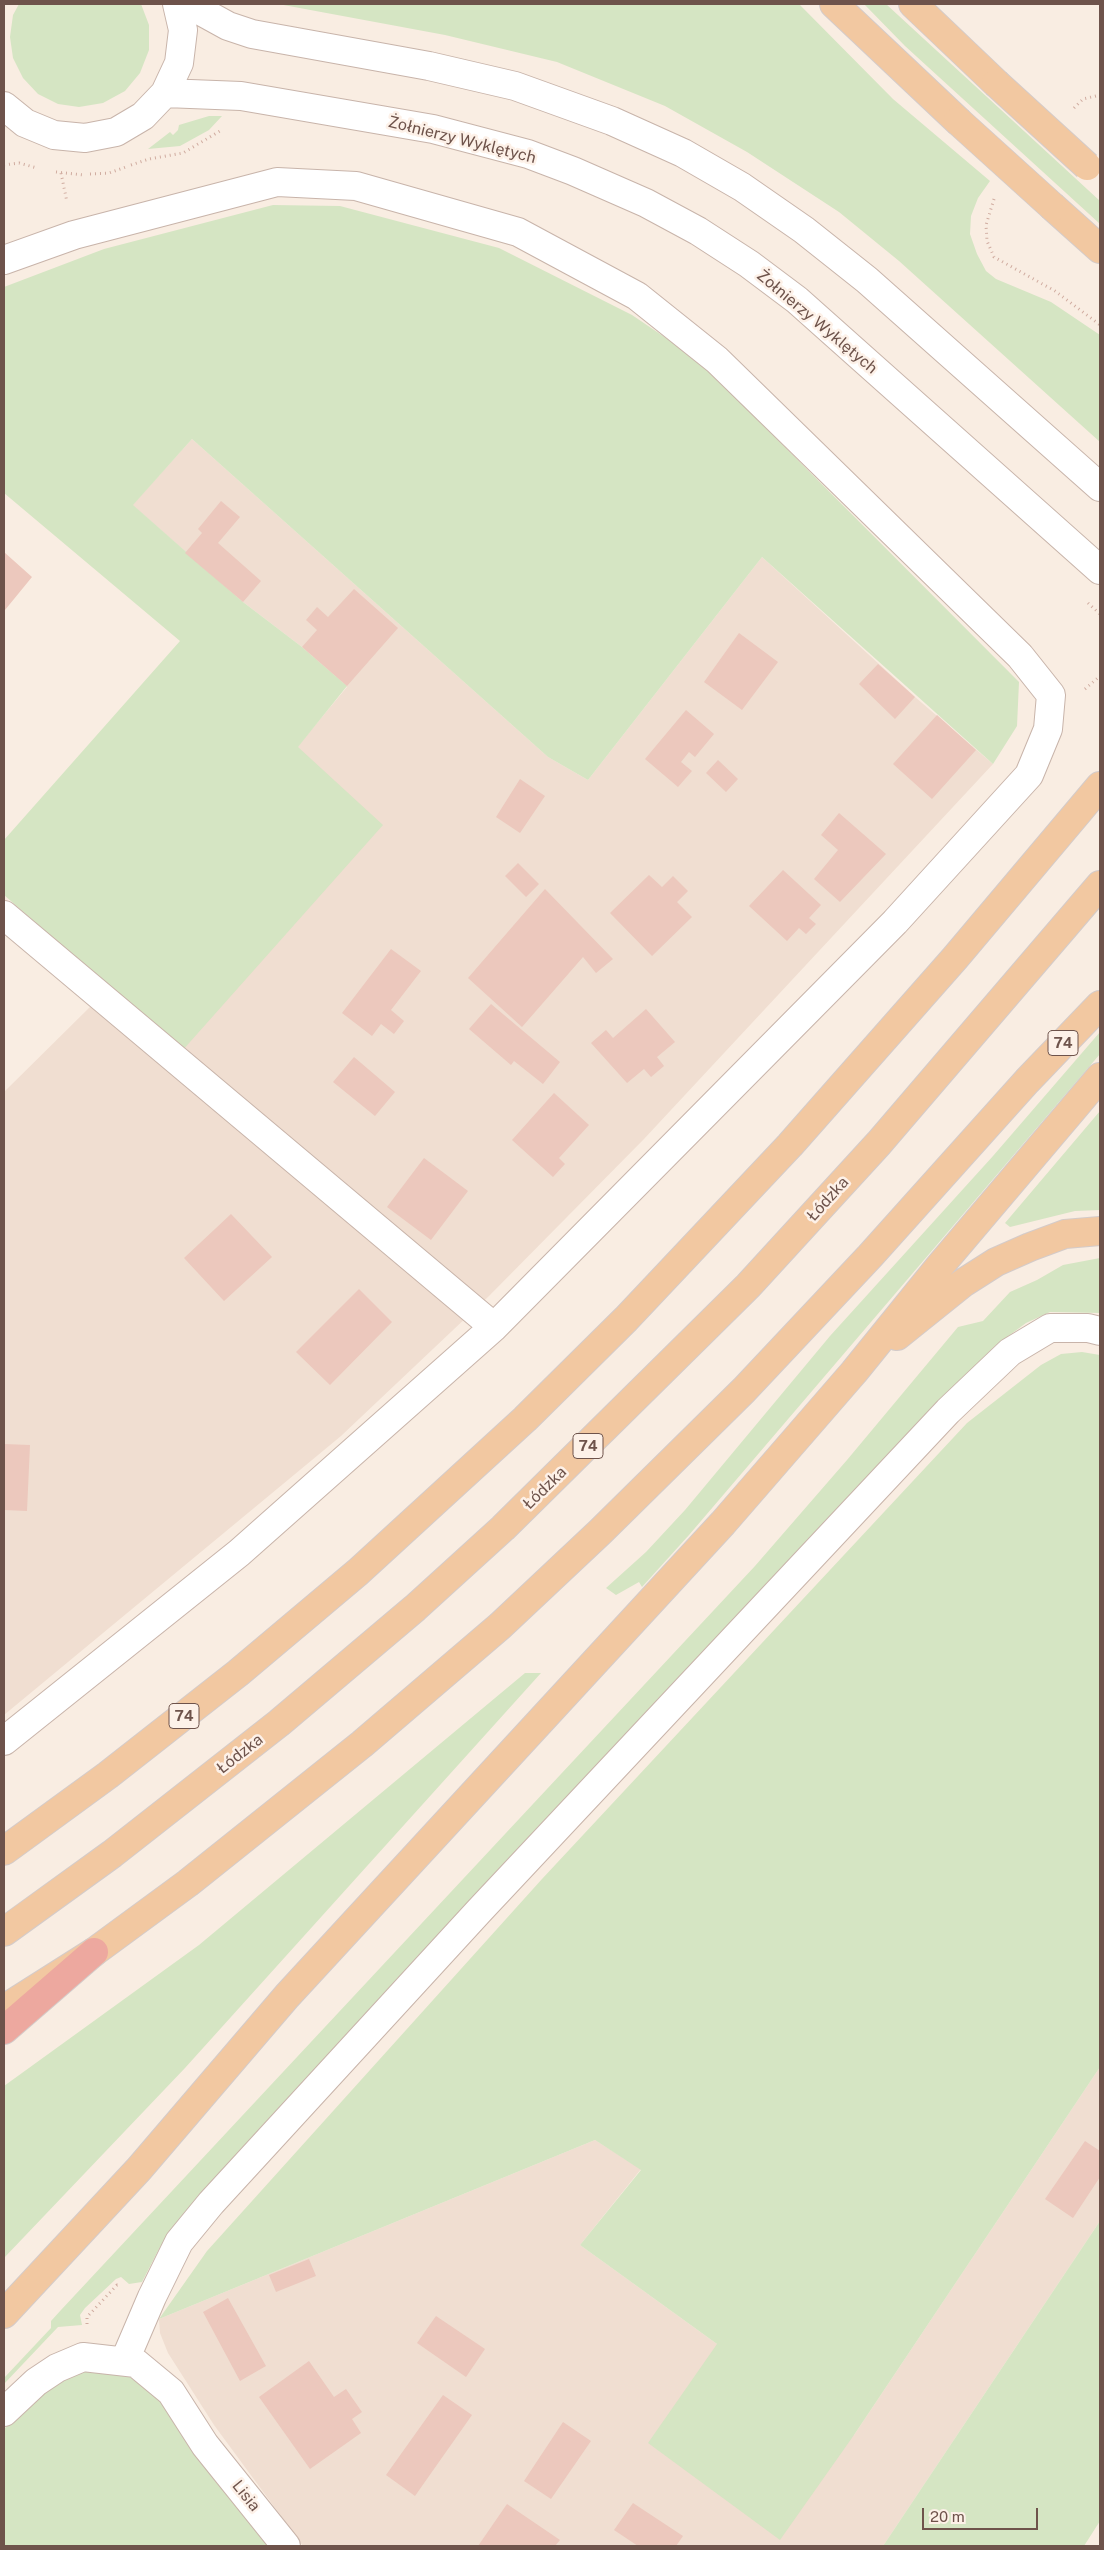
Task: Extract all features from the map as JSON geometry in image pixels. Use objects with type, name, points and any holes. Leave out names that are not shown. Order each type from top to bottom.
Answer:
[{"type":"highway","points":[[4,2030],[94,1952]]},
{"type":"main road","points":[[834,4],[958,121],[1100,249]]},
{"type":"main road","points":[[913,4],[1094,172]]},
{"type":"main road","name":"74","points":[[4,1851],[155,1739],[245,1667],[372,1560],[525,1419],[626,1319],[790,1145],[949,965],[1100,786]]},
{"type":"main road","name":"Łódzka","points":[[4,1932],[112,1854],[280,1723],[415,1608],[529,1502],[748,1286],[878,1143],[1100,885]]},
{"type":"main road","name":"74","points":[[4,2009],[94,1952],[277,1812],[426,1691],[600,1532],[744,1390],[870,1256],[1026,1081],[1100,1005]]},
{"type":"main road","points":[[4,2314],[139,2169],[287,1996],[723,1523],[854,1372],[938,1267],[1100,1077]]},
{"type":"main road","points":[[854,1372],[963,1283],[996,1262],[1065,1234],[1100,1231]]},
{"type":"street","points":[[4,106],[14,127],[54,135],[85,138],[116,132],[143,116],[165,93],[179,63],[183,30],[177,4]]},
{"type":"street","points":[[188,4],[228,26],[252,34],[429,66],[515,86],[612,121],[683,153],[742,188],[804,230],[866,280],[1100,487]]},
{"type":"street","name":"Żołnierzy Wyklętych","points":[[165,93],[240,96],[434,129],[528,154],[573,170],[646,203],[698,231],[749,264],[797,300],[1096,566]]},
{"type":"street","points":[[4,260],[74,235],[277,182],[356,186],[518,232],[637,296],[717,360],[1020,656],[1051,695],[1048,729],[1029,775],[895,922],[494,1327],[240,1553],[4,1741]]},
{"type":"street","points":[[4,915],[494,1327]]},
{"type":"street","points":[[125,2360],[152,2297],[179,2242],[211,2203],[479,1911],[942,1418],[1010,1352],[1050,1328],[1088,1328],[1100,1330]]},
{"type":"street","points":[[4,2412],[36,2382],[57,2368],[83,2357]]},
{"type":"street","name":"Lisia","points":[[83,2357],[125,2360],[136,2363],[148,2370],[171,2392],[205,2445],[286,2546]]},
{"type":"path","points":[[83,2357],[87,2317],[117,2285],[124,2289]]},
{"type":"shaded area","points":[[192,439],[548,757],[588,780],[762,557],[915,697],[993,764],[644,1139],[489,1296],[341,1436],[4,1715],[4,1092],[92,1005],[182,1051],[297,747],[347,687],[302,647],[243,602],[132,505]]},
{"type":"shaded area","points":[[1100,2067],[1100,2221],[883,2546],[303,2546],[214,2425],[168,2353],[160,2333],[159,2319],[595,2140],[641,2169],[580,2245],[717,2344],[854,2435]]},
{"type":"green space","points":[[19,4],[141,4],[149,25],[149,50],[140,73],[125,91],[103,103],[79,107],[58,104],[38,94],[23,78],[13,58],[10,37],[13,15]]},
{"type":"green space","points":[[278,4],[799,4],[893,99],[990,181],[978,198],[971,216],[970,234],[977,254],[986,271],[996,279],[1051,302],[1100,335],[1100,442],[899,261],[839,212],[747,152],[665,106],[557,62],[445,35]]},
{"type":"green space","points":[[864,4],[886,4],[1100,201],[1100,224],[905,46]]},
{"type":"green space","points":[[209,116],[222,116],[209,130],[180,146],[148,149],[170,132],[173,135],[178,130],[179,125]]},
{"type":"green space","points":[[273,205],[340,206],[499,248],[632,315],[697,359],[1019,682],[1017,726],[993,764],[762,557],[588,780],[548,757],[192,439],[133,505],[243,602],[302,647],[347,686],[298,747],[383,825],[182,1051],[4,895],[4,840],[180,641],[4,493],[4,287],[104,249]]},
{"type":"green space","points":[[1100,1032],[1100,1054],[689,1535],[642,1587],[639,1582],[616,1595],[606,1588],[646,1552],[685,1510],[830,1336],[993,1156]]},
{"type":"green space","points":[[1100,1111],[1100,1210],[1075,1211],[1010,1227],[1005,1223]]},
{"type":"green space","points":[[1100,1258],[1100,1313],[1050,1312],[1026,1323],[995,1346],[215,2178],[177,2222],[160,2247],[142,2282],[129,2284],[121,2277],[116,2279],[85,2308],[80,2315],[82,2325],[58,2327],[4,2384],[4,2378],[51,2328],[51,2321],[61,2310],[755,1566],[958,1327],[983,1321],[1010,1292],[1037,1280],[1063,1265]]},
{"type":"green space","points":[[1082,1352],[1100,1355],[1100,2067],[854,2435],[780,2540],[648,2443],[717,2344],[580,2245],[641,2170],[595,2140],[159,2319],[207,2251],[542,1879],[967,1423],[1041,1365],[1061,1354]]},
{"type":"green space","points":[[525,1673],[541,1673],[185,2068],[4,2258],[4,2086],[199,1945]]},
{"type":"green space","points":[[1100,2221],[1100,2521],[1084,2546],[883,2546]]},
{"type":"green space","points":[[91,2367],[134,2376],[154,2388],[271,2546],[4,2546],[4,2429],[47,2387]]},
{"type":"building","points":[[221,501],[240,517],[218,543],[261,581],[243,602],[185,553],[202,533],[198,529]]},
{"type":"building","points":[[4,552],[32,577],[5,610],[4,609]]},
{"type":"building","points":[[354,589],[398,628],[347,686],[302,647],[317,630],[306,620],[317,607],[328,617]]},
{"type":"building","points":[[739,633],[778,662],[742,710],[704,682]]},
{"type":"building","points":[[878,664],[915,697],[895,719],[859,684]]},
{"type":"building","points":[[686,710],[714,734],[695,757],[689,752],[681,762],[692,771],[678,787],[645,759]]},
{"type":"building","points":[[937,715],[976,750],[932,799],[893,764]]},
{"type":"building","points":[[718,760],[738,779],[726,792],[706,773]]},
{"type":"building","points":[[520,779],[545,796],[520,833],[496,817]]},
{"type":"building","points":[[839,813],[886,854],[840,902],[814,879],[838,850],[821,835]]},
{"type":"building","points":[[518,863],[539,884],[526,897],[505,876]]},
{"type":"building","points":[[783,870],[821,905],[809,918],[816,924],[806,934],[799,928],[787,941],[749,906]]},
{"type":"building","points":[[649,875],[662,887],[673,876],[688,891],[677,902],[692,917],[652,956],[610,913]]},
{"type":"building","points":[[545,889],[613,959],[596,973],[583,957],[522,1027],[468,978]]},
{"type":"building","points":[[391,949],[421,971],[391,1010],[404,1021],[394,1034],[381,1024],[372,1036],[342,1013]]},
{"type":"building","points":[[491,1004],[560,1062],[543,1084],[514,1061],[511,1065],[469,1029]]},
{"type":"building","points":[[646,1009],[675,1042],[657,1057],[664,1066],[651,1077],[644,1069],[627,1083],[591,1043],[606,1030],[613,1038]]},
{"type":"building","points":[[354,1057],[395,1092],[375,1116],[333,1082]]},
{"type":"building","points":[[554,1093],[589,1125],[559,1158],[565,1164],[553,1177],[512,1140]]},
{"type":"building","points":[[424,1158],[468,1191],[431,1240],[387,1207]]},
{"type":"building","points":[[231,1214],[272,1257],[224,1301],[184,1258]]},
{"type":"building","points":[[359,1289],[392,1322],[330,1385],[296,1352]]},
{"type":"building","points":[[4,1444],[30,1445],[27,1511],[4,1510]]},
{"type":"building","points":[[1085,2141],[1100,2151],[1100,2177],[1073,2218],[1045,2199]]},
{"type":"building","points":[[309,2259],[316,2276],[276,2292],[269,2275]]},
{"type":"building","points":[[228,2298],[266,2366],[240,2381],[203,2312]]},
{"type":"building","points":[[436,2316],[485,2349],[466,2377],[417,2343]]},
{"type":"building","points":[[309,2361],[334,2397],[346,2389],[362,2412],[352,2419],[361,2433],[310,2469],[259,2397]]},
{"type":"building","points":[[443,2395],[472,2415],[415,2496],[386,2475]]},
{"type":"building","points":[[563,2422],[591,2441],[551,2499],[524,2481]]},
{"type":"building","points":[[633,2503],[683,2536],[676,2546],[638,2546],[614,2530]]},
{"type":"building","points":[[507,2504],[560,2540],[555,2546],[478,2546]]}]
